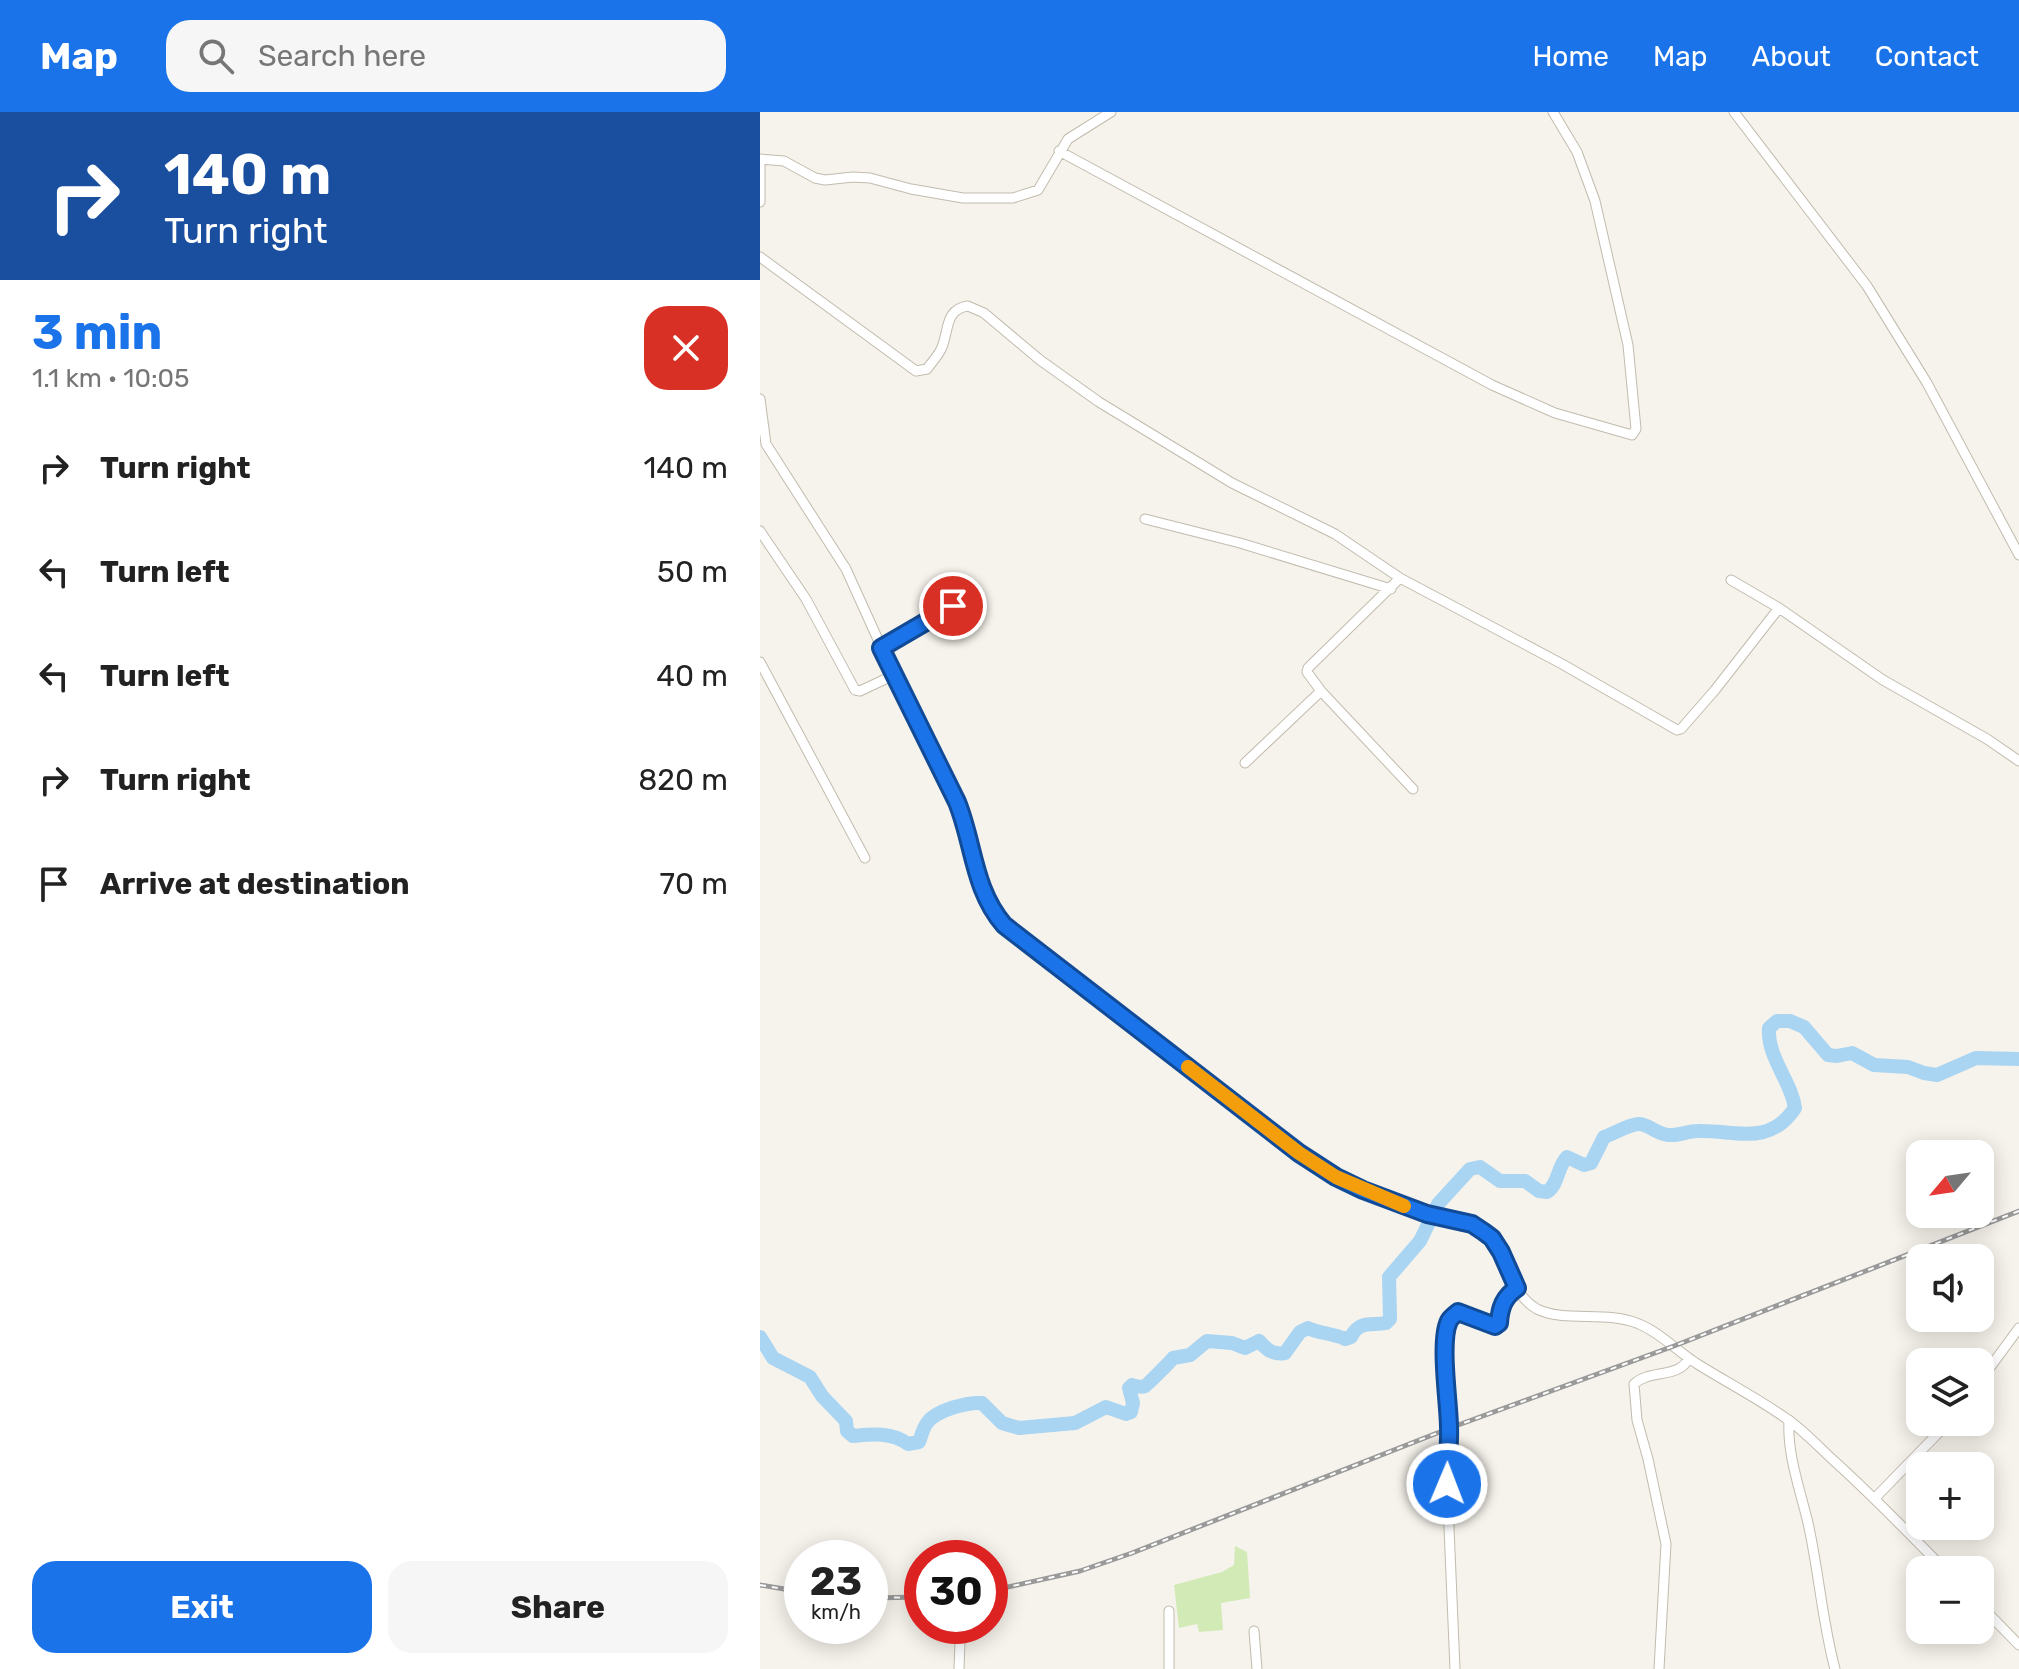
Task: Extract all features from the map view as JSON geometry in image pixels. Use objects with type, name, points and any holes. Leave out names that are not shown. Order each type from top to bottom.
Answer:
[{"type":"street","points":[[760,202],[760,160],[784,161],[825,180],[870,178],[963,198],[1013,198],[1038,190],[1068,139],[1111,112]]},
{"type":"street","points":[[1059,151],[1492,385],[1555,413],[1632,435],[1636,429],[1628,345],[1595,201],[1577,152],[1553,112]]},
{"type":"street","points":[[1734,112],[1835,241],[1874,297],[1927,383],[2019,555]]},
{"type":"street","points":[[760,257],[916,371],[927,369],[942,348],[955,309],[968,306],[984,313],[1040,360],[1099,402],[1232,483],[1335,534],[1400,578],[1679,730],[1715,690],[1779,608]]},
{"type":"street","points":[[760,399],[766,444],[846,569],[957,802],[966,824],[968,845],[985,897],[1004,925],[1299,1153],[1363,1190],[1432,1215],[1472,1224],[1492,1238],[1517,1288],[1534,1307],[1557,1316],[1594,1315],[1639,1324],[1789,1420],[1875,1498],[1931,1556]]},
{"type":"street","points":[[1145,519],[1240,543],[1391,589]]},
{"type":"street","points":[[760,531],[806,599],[855,690],[860,691],[894,675]]},
{"type":"street","points":[[1400,578],[1308,668],[1308,675],[1413,789]]},
{"type":"street","points":[[1731,580],[1779,608],[1883,680],[1987,739],[2019,761]]},
{"type":"street","points":[[881,648],[953,606]]},
{"type":"street","points":[[760,662],[865,858]]},
{"type":"street","points":[[1245,763],[1321,691]]},
{"type":"street","points":[[1455,1669],[1446,1457],[1450,1428],[1445,1400],[1449,1320],[1458,1312],[1495,1326],[1499,1323],[1499,1311],[1505,1299],[1517,1288]]},
{"type":"street","points":[[1994,1362],[2019,1328]]},
{"type":"street","points":[[1659,1669],[1666,1544],[1633,1392],[1634,1384],[1644,1376],[1679,1369],[1686,1365],[1689,1358]]},
{"type":"street","points":[[1789,1420],[1790,1446],[1808,1525],[1824,1629],[1835,1669]]},
{"type":"street","points":[[1875,1498],[1935,1436]]},
{"type":"street","points":[[1169,1611],[1169,1669]]},
{"type":"street","points":[[1994,1619],[2019,1645]]},
{"type":"street","points":[[1254,1631],[1257,1669]]},
{"type":"street","points":[[959,1669],[960,1644]]},
{"type":"green space","points":[[1235,1546],[1247,1552],[1250,1598],[1221,1603],[1223,1630],[1199,1632],[1197,1624],[1179,1628],[1174,1585],[1222,1572],[1234,1565]]},
{"type":"waterway","points":[[760,1337],[773,1358],[810,1377],[822,1396],[846,1421],[847,1431],[853,1436],[882,1435],[908,1444],[919,1442],[931,1418],[960,1405],[976,1403],[982,1403],[1002,1423],[1019,1428],[1075,1423],[1106,1407],[1126,1414],[1131,1412],[1133,1403],[1129,1388],[1132,1385],[1145,1386],[1173,1358],[1190,1355],[1207,1341],[1232,1343],[1245,1348],[1259,1341],[1270,1351],[1285,1353],[1300,1332],[1308,1328],[1345,1339],[1362,1326],[1386,1323],[1390,1319],[1389,1277],[1420,1241],[1438,1204],[1470,1169],[1480,1167],[1500,1181],[1525,1181],[1539,1191],[1547,1192],[1554,1185],[1567,1157],[1584,1165],[1591,1163],[1604,1137],[1631,1126],[1642,1124],[1672,1135],[1698,1131],[1751,1134],[1774,1128],[1795,1108],[1769,1039],[1769,1028],[1777,1021],[1790,1021],[1804,1027],[1828,1055],[1852,1053],[1874,1065],[1908,1067],[1924,1073],[1937,1075],[1976,1058],[2019,1059]]},
{"type":"railway","points":[[1008,1587],[1080,1571],[1132,1553],[2019,1211]]},
{"type":"railway","points":[[760,1585],[784,1589]]},
{"type":"railway","points":[[888,1598],[904,1597]]},
{"type":"slow traffic","points":[[1188,1067],[1299,1153],[1336,1177],[1404,1206]]},
{"type":"route","points":[[953,606],[881,648],[957,802],[966,824],[976,874],[992,911],[1004,925],[1299,1153],[1363,1190],[1427,1214],[1472,1224],[1492,1238],[1501,1252],[1517,1288],[1505,1299],[1499,1311],[1499,1323],[1489,1326],[1458,1312],[1449,1320],[1445,1400],[1450,1428],[1446,1457],[1447,1484]]}]
